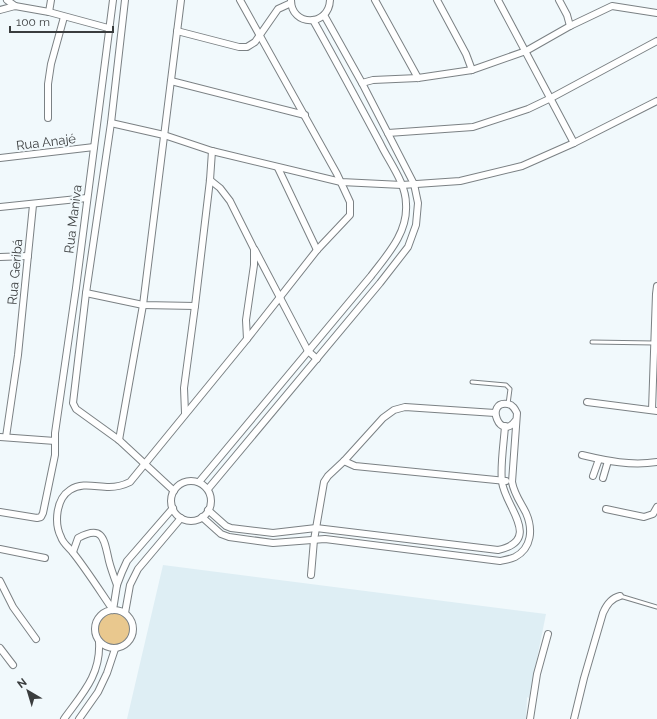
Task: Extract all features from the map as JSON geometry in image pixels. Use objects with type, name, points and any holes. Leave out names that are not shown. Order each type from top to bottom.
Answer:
[{"type":"street","points":[[7,0],[15,6]]},
{"type":"street","points":[[49,12],[51,0]]},
{"type":"street","name":"Rua Maniva","points":[[0,512],[37,518],[41,517],[43,513],[55,455],[55,441],[76,288],[108,28],[113,0]]},
{"type":"street","points":[[125,0],[111,123],[86,293],[73,403],[76,409],[119,440],[174,491]]},
{"type":"street","points":[[119,440],[143,305],[181,0]]},
{"type":"street","points":[[113,610],[73,552],[61,539],[57,527],[60,500],[70,490],[81,486],[94,485],[111,487],[122,485],[133,478],[247,339],[317,250],[350,215],[350,202],[341,182],[261,35],[240,0]]},
{"type":"street","points":[[177,31],[239,47],[247,47],[255,42],[261,35],[278,9],[291,2],[294,11],[300,18],[313,20],[324,15],[330,7],[330,0]]},
{"type":"street","points":[[375,0],[418,78]]},
{"type":"street","points":[[437,0],[466,54],[472,70]]},
{"type":"street","points":[[498,0],[574,143]]},
{"type":"street","points":[[559,0],[567,15],[570,26]]},
{"type":"street","points":[[0,10],[15,6],[49,12],[108,28]]},
{"type":"street","points":[[362,83],[372,80],[418,78],[472,70],[526,51],[570,26],[612,6],[657,13]]},
{"type":"street","points":[[208,489],[380,283],[408,247],[416,225],[418,203],[414,184],[362,83],[324,15]]},
{"type":"street","points":[[48,118],[48,84],[51,64],[64,17]]},
{"type":"street","points":[[199,482],[371,276],[397,241],[404,223],[406,204],[402,185],[352,88],[313,20]]},
{"type":"street","points":[[388,133],[473,126],[528,109],[657,41]]},
{"type":"street","points":[[170,81],[305,115]]},
{"type":"street","points":[[111,123],[164,135],[212,151],[278,168],[341,182],[402,185],[460,180],[522,166],[574,143],[657,101]]},
{"type":"street","name":"Rua Anajé","points":[[0,158],[94,147]]},
{"type":"street","points":[[185,413],[184,388],[210,180],[212,151]]},
{"type":"street","points":[[278,168],[317,250]]},
{"type":"street","points":[[210,180],[220,188],[230,201],[279,298],[308,351],[317,359]]},
{"type":"street","points":[[0,207],[33,205],[86,198]]},
{"type":"street","name":"Rua Geribá","points":[[3,437],[18,355],[33,205]]},
{"type":"street","points":[[247,339],[246,320],[254,265],[254,249]]},
{"type":"street","points":[[0,257],[28,256]]},
{"type":"street","points":[[371,276],[380,283]]},
{"type":"street","points":[[586,402],[655,410],[657,286]]},
{"type":"street","points":[[86,293],[143,305],[195,306]]},
{"type":"street","points":[[202,517],[221,534],[229,537],[273,543],[325,539],[500,561],[514,558],[525,550],[530,539],[530,528],[526,514],[513,488],[512,482],[517,416],[516,410],[508,404],[498,407],[496,414],[499,423],[505,426],[516,420]]},
{"type":"street","points":[[310,575],[314,540],[324,482],[383,418],[394,410],[405,407],[496,414]]},
{"type":"street","points":[[208,510],[226,526],[231,528],[273,533],[316,528],[498,550],[509,548],[516,542],[519,535],[519,527],[517,518],[504,491],[502,481],[505,426]]},
{"type":"street","points":[[3,437],[55,441]]},
{"type":"street","points":[[582,455],[608,462],[637,464],[657,462],[657,469]]},
{"type":"street","points":[[593,476],[599,459]]},
{"type":"street","points":[[344,461],[355,466],[512,482]]},
{"type":"street","points":[[603,478],[608,462]]},
{"type":"street","points":[[184,482],[199,482],[208,489],[211,502],[208,510],[202,517],[190,520],[181,518],[172,508],[171,499],[174,491],[184,482]]},
{"type":"street","points":[[606,509],[644,517],[653,514],[657,507]]},
{"type":"street","points":[[113,610],[117,585],[128,561],[172,508]]},
{"type":"street","points":[[125,613],[130,585],[138,569],[181,518]]},
{"type":"street","points":[[73,552],[78,538],[94,532],[102,536],[106,544],[109,562],[117,585]]},
{"type":"street","points":[[0,549],[45,558]]},
{"type":"street","points":[[0,581],[13,607],[36,639]]},
{"type":"street","points":[[574,719],[603,613],[613,599],[620,596]]},
{"type":"street","points":[[113,610],[122,611],[125,613],[131,620],[133,633],[127,644],[115,649],[106,647],[99,642],[95,635],[96,622],[104,612],[113,610]]},
{"type":"street","points":[[530,719],[537,674],[548,634]]},
{"type":"street","points":[[64,719],[91,681],[99,660],[99,642]]},
{"type":"street","points":[[0,648],[13,665]]},
{"type":"street","points":[[79,719],[98,692],[107,673],[115,649]]},
{"type":"lane","points":[[592,342],[655,344]]},
{"type":"lane","points":[[472,382],[506,385],[510,389],[508,404]]},
{"type":"lane","points":[[620,596],[657,607]]},
{"type":"shaded area","points":[[163,565],[546,614],[529,698],[527,697],[526,719],[127,719]]},
{"type":"shaded area","points":[[111,613],[117,613],[126,617],[130,629],[126,641],[117,645],[111,645],[102,641],[98,632],[98,626],[102,617]]}]
